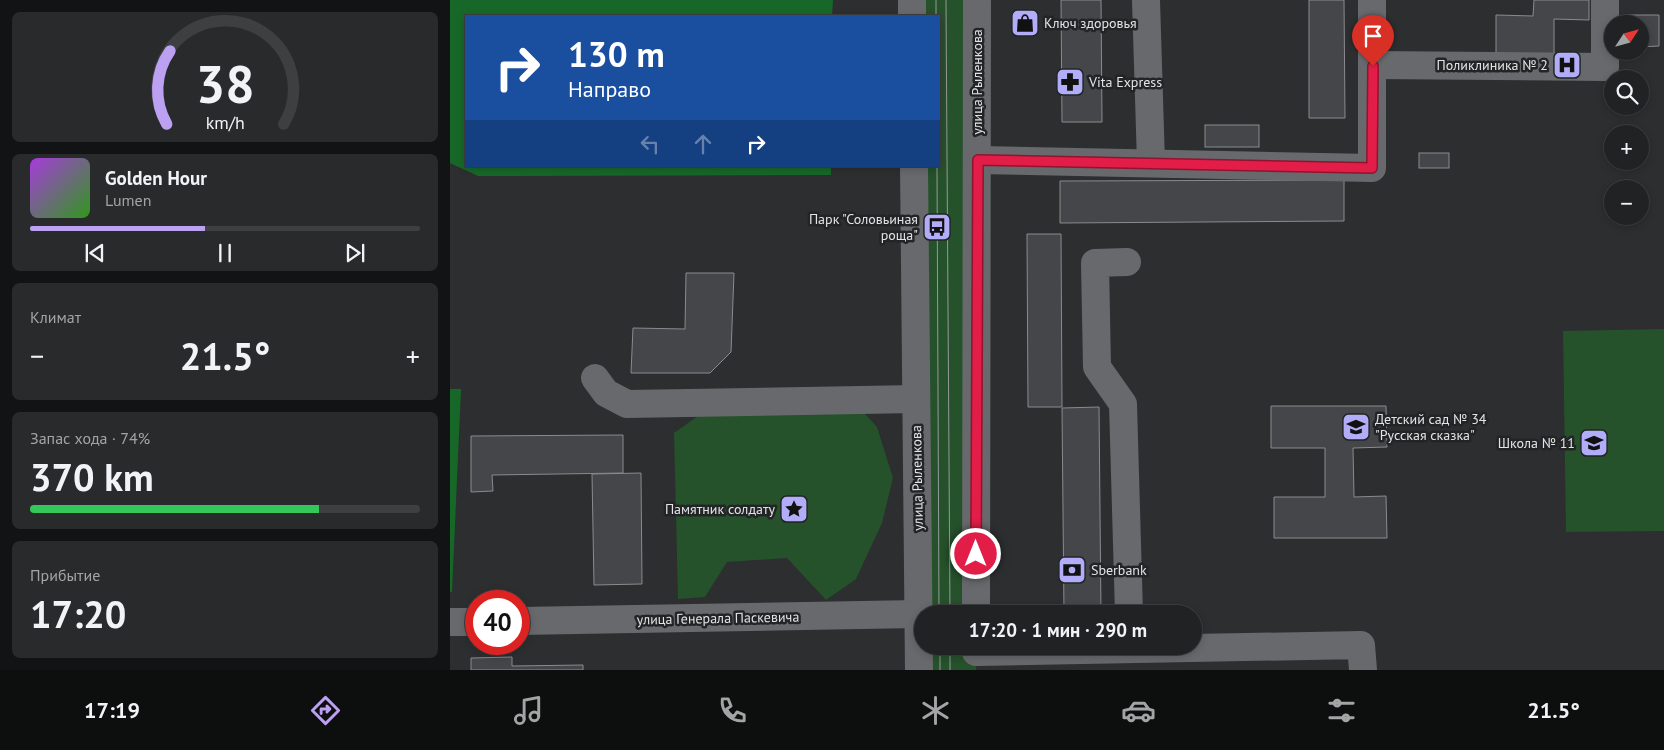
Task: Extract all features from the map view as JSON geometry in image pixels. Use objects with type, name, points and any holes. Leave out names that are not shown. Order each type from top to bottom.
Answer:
[{"type":"street","points":[[912,0],[912,15]]},
{"type":"street","name":"улица Рыленкова","points":[[976,605],[977,0]]},
{"type":"street","points":[[1146,0],[1151,163]]},
{"type":"street","points":[[978,160],[1372,168],[1372,0]]},
{"type":"street","points":[[1373,66],[1605,67],[1605,0]]},
{"type":"street","name":"улица Рыленкова","points":[[914,167],[918,605]]},
{"type":"street","points":[[1127,262],[1095,263],[1096,367],[1123,404],[1129,605]]},
{"type":"street","points":[[595,378],[606,393],[628,404],[916,399]]},
{"type":"street","name":"улица Генерала Паскевича","points":[[530,621],[914,614]]},
{"type":"street","points":[[450,622],[465,622]]},
{"type":"street","points":[[1202,647],[1361,645],[1362,670]]},
{"type":"street","name":"улица Рыленкова","points":[[918,655],[918,670]]},
{"type":"street","points":[[976,656],[995,655]]},
{"type":"green space","points":[[450,0],[833,0],[832,15],[465,15],[465,167],[831,167],[831,175],[478,176],[450,163]]},
{"type":"green space","points":[[924,0],[974,0],[976,605],[923,605],[924,167],[940,167],[940,15],[924,15]]},
{"type":"green space","points":[[1664,329],[1664,531],[1566,532],[1563,331]]},
{"type":"green space","points":[[450,389],[461,389],[452,592],[450,592]]},
{"type":"green space","points":[[856,404],[877,427],[893,478],[882,523],[856,579],[826,600],[787,558],[727,562],[705,597],[678,599],[674,433],[712,406]]},
{"type":"green space","points":[[923,655],[976,655],[976,670],[923,670]]},
{"type":"building","points":[[1061,0],[1101,0],[1102,122],[1062,122]]},
{"type":"building","points":[[1309,0],[1344,0],[1345,118],[1309,118]]},
{"type":"building","name":"Поликлиника № 2","points":[[1534,0],[1589,0],[1589,20],[1554,19],[1554,55],[1496,55],[1496,15],[1533,16]]},
{"type":"building","points":[[1649,15],[1659,15],[1659,46],[1649,47]]},
{"type":"building","points":[[1205,125],[1259,125],[1259,147],[1205,147]]},
{"type":"building","points":[[1419,153],[1449,153],[1449,168],[1419,168]]},
{"type":"building","points":[[1344,180],[1344,221],[1060,223],[1060,181]]},
{"type":"building","points":[[1027,234],[1061,234],[1062,407],[1028,407]]},
{"type":"building","points":[[686,273],[734,273],[731,352],[710,373],[631,373],[633,328],[685,329]]},
{"type":"building","points":[[1271,406],[1386,406],[1387,447],[1353,448],[1354,497],[1386,496],[1387,538],[1274,538],[1274,497],[1325,497],[1325,448],[1271,448]]},
{"type":"building","points":[[1099,407],[1101,605],[1064,605],[1062,408]]},
{"type":"building","points":[[623,435],[623,473],[492,475],[493,491],[471,492],[471,436]]},
{"type":"building","points":[[641,473],[642,584],[594,585],[592,474]]},
{"type":"building","points":[[512,657],[512,666],[583,665],[583,670],[471,670],[471,658]]},
{"type":"tram line","points":[[936,0],[936,15]]},
{"type":"tram line","points":[[946,0],[950,605]]},
{"type":"tram line","points":[[937,167],[939,605]]},
{"type":"tram line","points":[[940,655],[940,670]]},
{"type":"tram line","points":[[950,655],[950,670]]},
{"type":"place","name":"Ключ здоровья","points":[[1025,23]]},
{"type":"place","name":"Поликлиника № 2","points":[[1567,65]]},
{"type":"place","name":"Vita Express","points":[[1070,82]]},
{"type":"place","name":"Парк \"Соловьиная роща\"","points":[[937,227]]},
{"type":"place","name":"Детский сад № 34 \"Русская сказка\"","points":[[1356,427]]},
{"type":"place","name":"Школа № 11","points":[[1594,443]]},
{"type":"place","name":"Памятник солдату","points":[[794,509]]},
{"type":"place","name":"Sberbank","points":[[1072,570]]},
{"type":"route","points":[[976,554],[978,160],[1372,168],[1373,66]]}]
